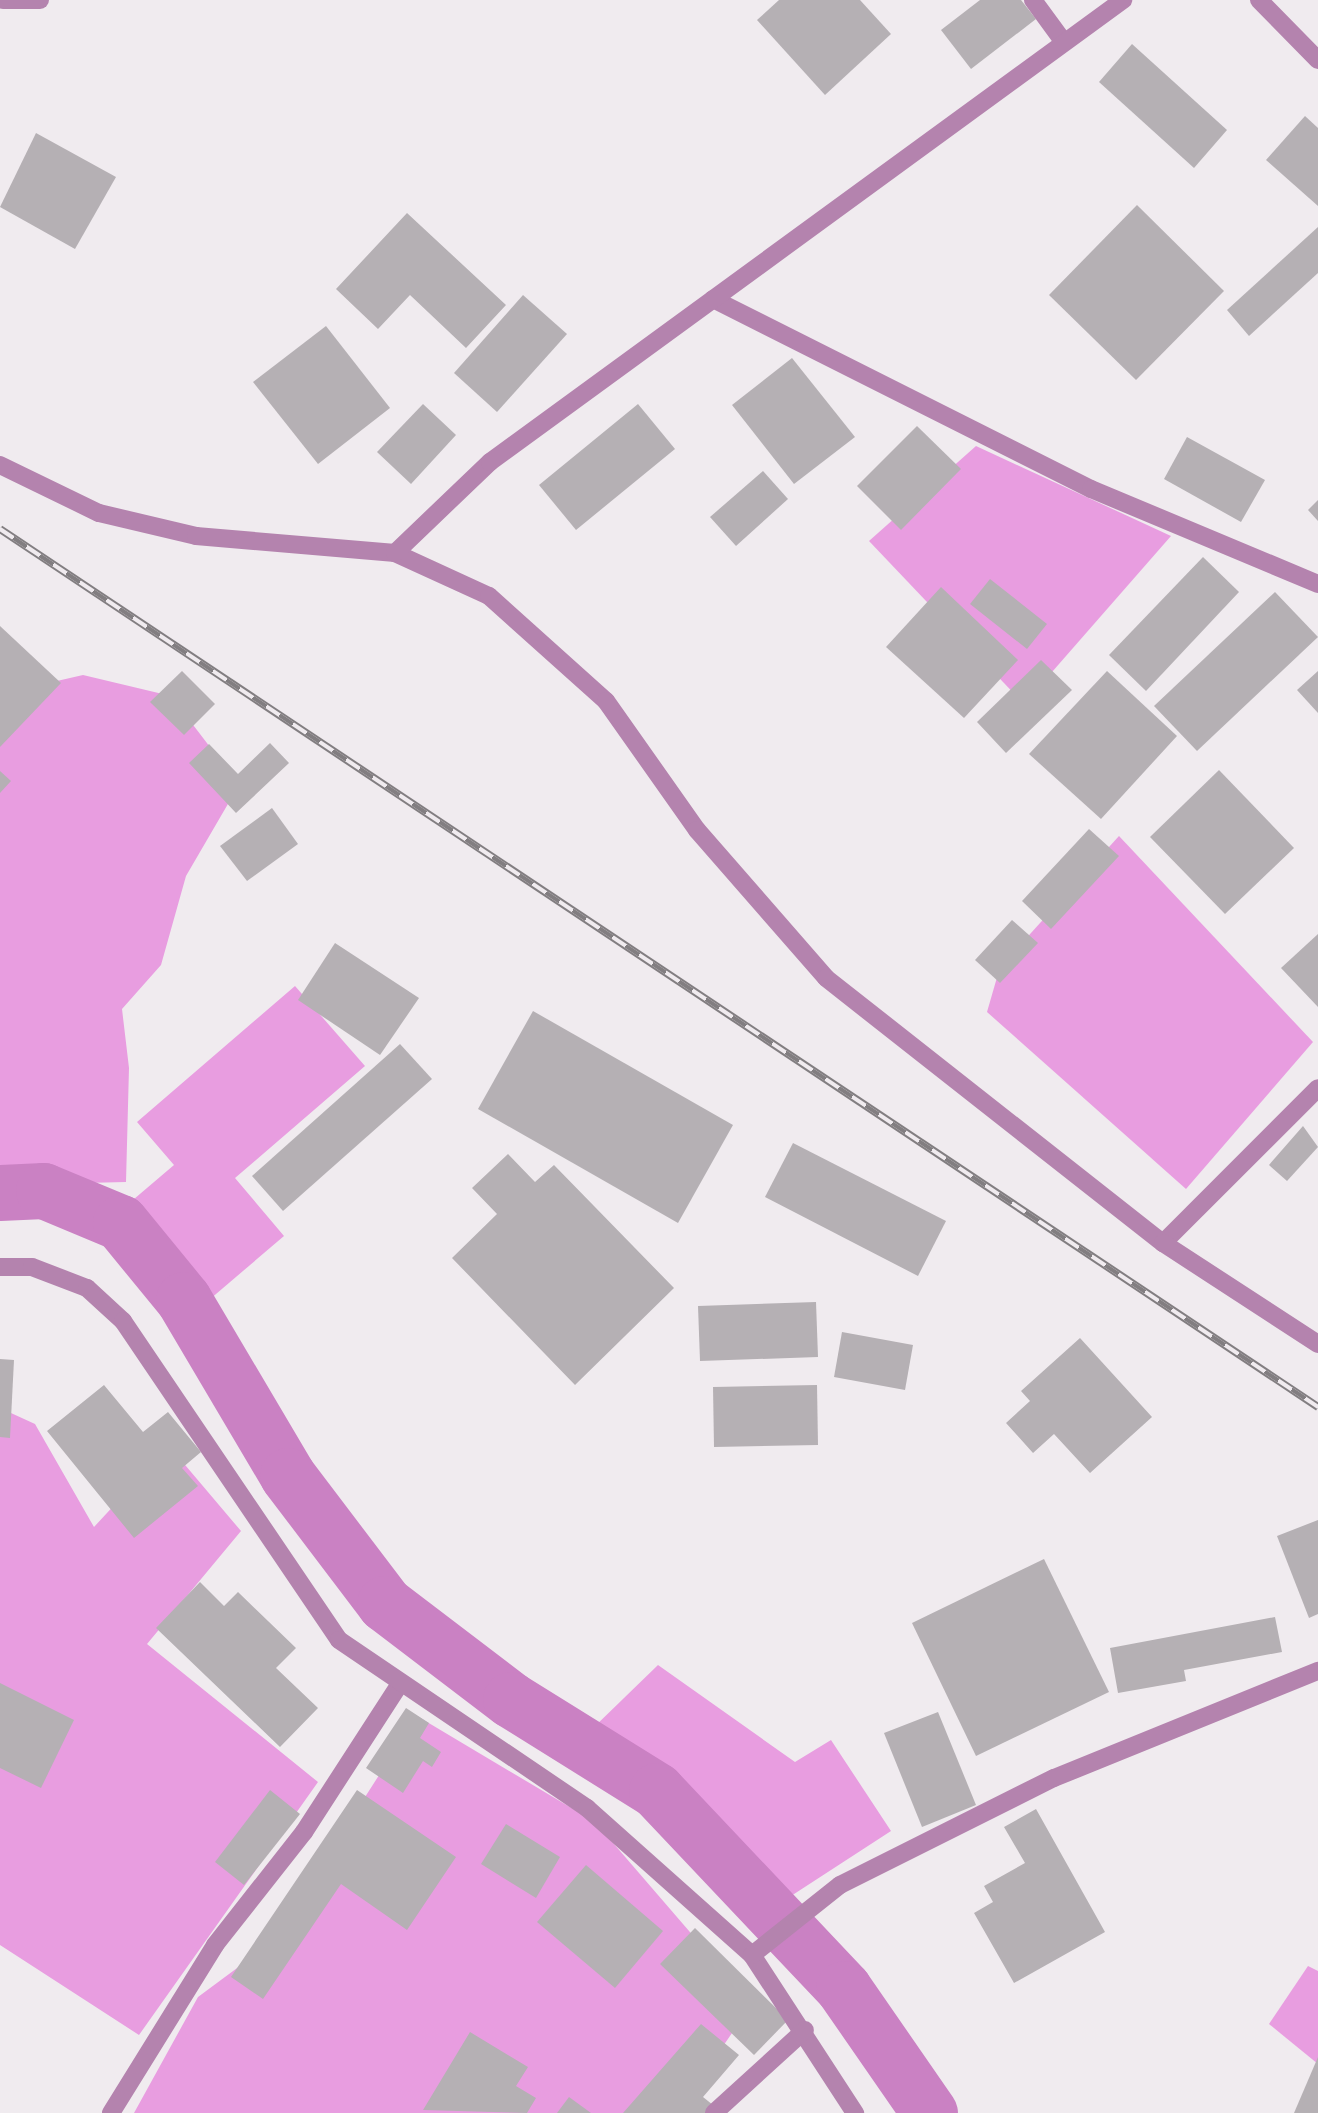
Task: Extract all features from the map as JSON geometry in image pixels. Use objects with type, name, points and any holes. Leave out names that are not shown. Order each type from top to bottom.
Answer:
[{"type":"street","points":[[3,0],[40,0]]},
{"type":"street","points":[[1033,0],[1063,41]]},
{"type":"street","points":[[395,553],[490,462],[1063,41],[1123,0]]},
{"type":"street","points":[[1259,0],[1318,60]]},
{"type":"street","points":[[713,299],[1091,489],[1318,584]]},
{"type":"street","points":[[0,465],[99,513],[196,536],[395,553],[489,596],[560,654],[606,701],[697,830],[826,978],[1163,1243],[1318,1344]]},
{"type":"street","points":[[1163,1243],[1318,1088]]},
{"type":"street","points":[[0,1266],[32,1267],[87,1288],[123,1321],[339,1640],[398,1685],[587,1808],[752,1955],[805,2030],[855,2113]]},
{"type":"street","points":[[752,1955],[840,1885],[1054,1777],[1318,1671]]},
{"type":"street","points":[[111,2113],[215,1945],[304,1832],[398,1685]]},
{"type":"street","points":[[714,2113],[805,2030]]},
{"type":"shaded area","points":[[976,446],[1171,536],[1024,704],[869,541]]},
{"type":"shaded area","points":[[83,675],[171,696],[239,785],[186,876],[161,965],[122,1009],[129,1068],[126,1182],[0,1185],[0,702],[9,692]]},
{"type":"shaded area","points":[[1119,836],[1313,1042],[1186,1189],[987,1012],[1000,967]]},
{"type":"shaded area","points":[[295,986],[365,1066],[235,1178],[284,1236],[209,1300],[127,1205],[174,1165],[137,1122]]},
{"type":"shaded area","points":[[0,1408],[35,1424],[94,1527],[169,1446],[241,1531],[147,1644],[318,1782],[139,2035],[0,1945]]},
{"type":"shaded area","points":[[658,1665],[795,1762],[831,1740],[891,1831],[791,1896],[667,1779],[590,1731]]},
{"type":"shaded area","points":[[417,1716],[595,1822],[752,2004],[677,2113],[134,2113],[198,1997],[272,1942]]},
{"type":"shaded area","points":[[1308,1966],[1318,1971],[1318,2064],[1269,2024]]},
{"type":"building","points":[[779,0],[860,0],[891,34],[825,95],[757,20]]},
{"type":"building","points":[[980,0],[1021,0],[1036,19],[971,69],[941,30]]},
{"type":"building","points":[[1132,44],[1227,130],[1194,168],[1099,82]]},
{"type":"building","points":[[1305,116],[1318,128],[1318,206],[1266,160]]},
{"type":"building","points":[[36,133],[116,177],[75,249],[0,207]]},
{"type":"building","points":[[1137,205],[1224,291],[1136,380],[1049,295]]},
{"type":"building","points":[[407,213],[506,305],[466,348],[410,295],[378,329],[336,289]]},
{"type":"building","points":[[1318,227],[1318,273],[1249,336],[1227,310]]},
{"type":"building","points":[[523,295],[567,334],[497,412],[454,373]]},
{"type":"building","points":[[326,326],[390,408],[318,464],[253,382]]},
{"type":"building","points":[[792,358],[855,437],[794,484],[732,405]]},
{"type":"building","points":[[423,404],[456,435],[411,484],[377,452]]},
{"type":"building","points":[[638,404],[675,449],[576,530],[539,485]]},
{"type":"building","points":[[917,426],[961,469],[901,530],[857,486]]},
{"type":"building","points":[[1187,437],[1265,480],[1241,522],[1164,479]]},
{"type":"building","points":[[763,471],[788,499],[736,546],[710,517]]},
{"type":"building","points":[[1318,500],[1318,521],[1308,510]]},
{"type":"building","points":[[1203,557],[1239,592],[1146,691],[1109,655]]},
{"type":"building","points":[[990,579],[1047,624],[1027,649],[970,604]]},
{"type":"building","points":[[941,587],[1018,660],[964,718],[886,647]]},
{"type":"building","points":[[1275,592],[1318,637],[1197,751],[1154,706]]},
{"type":"building","points":[[0,626],[61,683],[0,747]]},
{"type":"building","points":[[1041,660],[1072,690],[1006,753],[977,722]]},
{"type":"building","points":[[182,671],[215,704],[184,735],[150,702]]},
{"type":"building","points":[[1107,671],[1177,736],[1101,819],[1029,754]]},
{"type":"building","points":[[1318,671],[1318,713],[1297,690]]},
{"type":"building","points":[[270,743],[289,763],[236,813],[189,763],[209,744],[238,774]]},
{"type":"building","points":[[1219,770],[1294,848],[1225,914],[1150,837]]},
{"type":"building","points":[[0,771],[11,781],[0,793]]},
{"type":"building","points":[[272,808],[298,844],[247,881],[220,846]]},
{"type":"building","points":[[1089,829],[1119,856],[1051,929],[1022,901]]},
{"type":"building","points":[[1012,920],[1038,943],[1000,983],[975,960]]},
{"type":"building","points":[[1318,934],[1318,1007],[1281,968]]},
{"type":"building","points":[[335,943],[419,998],[380,1055],[298,1000]]},
{"type":"building","points":[[533,1011],[733,1125],[678,1223],[478,1109]]},
{"type":"building","points":[[400,1044],[432,1079],[283,1211],[252,1176]]},
{"type":"building","points":[[1303,1126],[1318,1147],[1287,1181],[1269,1165]]},
{"type":"building","points":[[793,1143],[946,1221],[918,1276],[765,1197]]},
{"type":"building","points":[[508,1154],[535,1182],[554,1165],[674,1288],[575,1385],[452,1258],[497,1214],[472,1188]]},
{"type":"building","points":[[816,1302],[818,1357],[700,1361],[698,1306]]},
{"type":"building","points":[[842,1332],[913,1345],[905,1390],[834,1377]]},
{"type":"building","points":[[1080,1338],[1152,1417],[1090,1473],[1054,1434],[1033,1453],[1006,1423],[1030,1401],[1021,1391]]},
{"type":"building","points":[[0,1359],[14,1360],[10,1438],[0,1437]]},
{"type":"building","points":[[104,1385],[143,1432],[168,1412],[201,1452],[182,1468],[198,1486],[134,1538],[47,1431]]},
{"type":"building","points":[[817,1385],[818,1445],[714,1447],[713,1387]]},
{"type":"building","points":[[1318,1520],[1318,1614],[1309,1618],[1277,1536]]},
{"type":"building","points":[[1044,1559],[1109,1692],[976,1756],[912,1623]]},
{"type":"building","points":[[200,1582],[224,1606],[238,1592],[296,1648],[276,1668],[318,1708],[280,1747],[156,1628]]},
{"type":"building","points":[[1275,1617],[1282,1652],[1184,1670],[1186,1681],[1118,1693],[1110,1648]]},
{"type":"building","points":[[0,1683],[74,1720],[41,1788],[0,1768]]},
{"type":"building","points":[[406,1708],[429,1723],[420,1738],[441,1752],[432,1767],[423,1761],[403,1793],[366,1768]]},
{"type":"building","points":[[938,1712],[976,1805],[922,1827],[884,1733]]},
{"type":"building","points":[[270,1790],[300,1814],[244,1885],[215,1862]]},
{"type":"building","points":[[357,1790],[456,1857],[407,1930],[341,1884],[263,1999],[231,1977]]},
{"type":"building","points":[[1036,1809],[1105,1932],[1014,1983],[974,1913],[993,1902],[984,1886],[1025,1863],[1004,1827]]},
{"type":"building","points":[[506,1824],[560,1857],[536,1898],[481,1864]]},
{"type":"building","points":[[586,1865],[663,1931],[615,1988],[537,1922]]},
{"type":"building","points":[[695,1928],[788,2020],[754,2055],[660,1964]]},
{"type":"building","points":[[701,2024],[739,2055],[703,2097],[713,2105],[706,2113],[623,2113]]},
{"type":"building","points":[[470,2032],[528,2067],[516,2086],[536,2098],[527,2113],[423,2110]]},
{"type":"building","points":[[1318,2057],[1318,2113],[1294,2113]]},
{"type":"building","points":[[569,2097],[591,2113],[557,2113]]},
{"type":"waterway","points":[[0,1193],[44,1191],[121,1223],[184,1300],[288,1476],[385,1604],[511,1700],[657,1791],[844,1989],[930,2113]]},
{"type":"railway","points":[[0,529],[1318,1407]]}]
